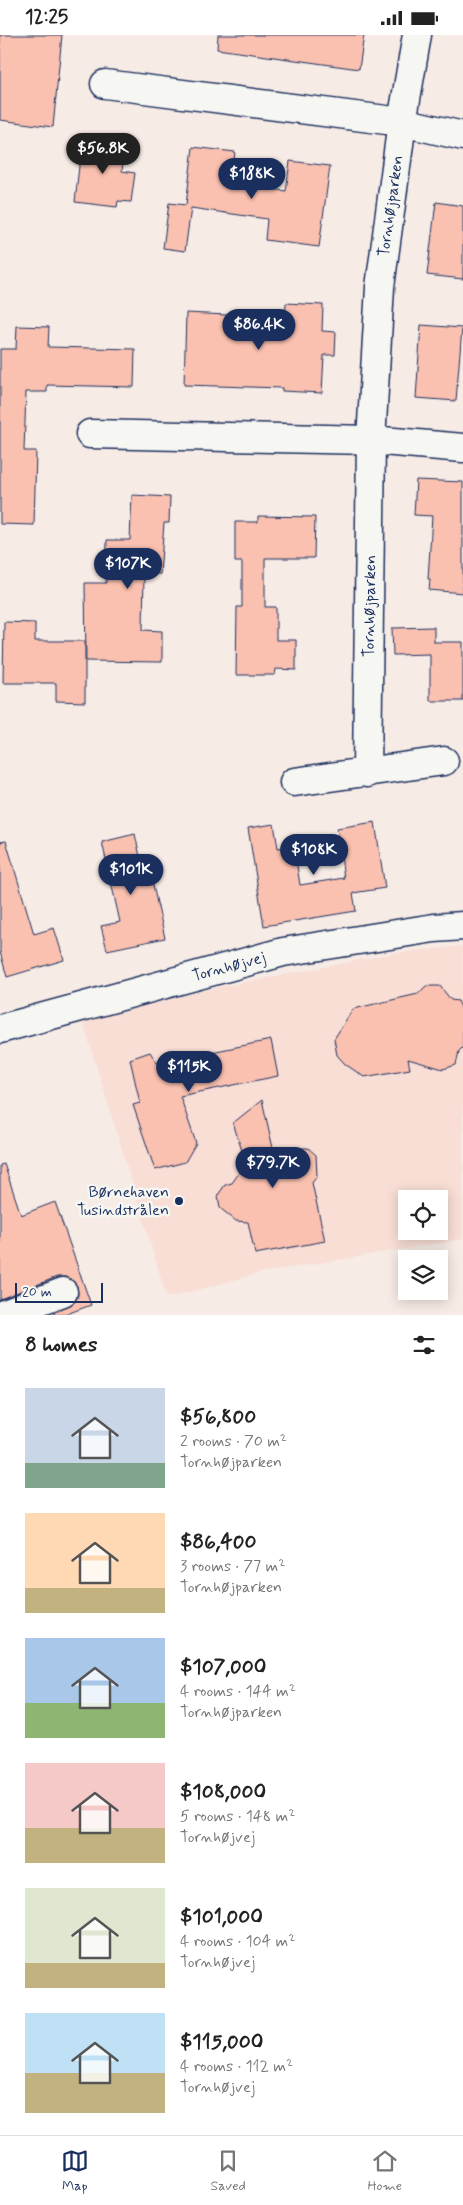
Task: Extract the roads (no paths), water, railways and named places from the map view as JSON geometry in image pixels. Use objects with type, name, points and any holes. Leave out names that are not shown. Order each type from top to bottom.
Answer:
[{"type":"street","name":"Tornhøjparken","points":[[367,773],[371,440],[380,287],[402,122],[417,35]]},
{"type":"street","points":[[105,84],[402,122],[463,136]]},
{"type":"street","points":[[90,433],[371,440],[463,448]]},
{"type":"street","points":[[294,782],[444,761]]},
{"type":"street","name":"Tornhøjvej","points":[[0,1029],[283,952],[434,928],[463,926]]},
{"type":"street","points":[[2,1315],[63,1292]]},
{"type":"place","name":"Børnehaven Tusindstrålen","points":[[179,1201]]}]
